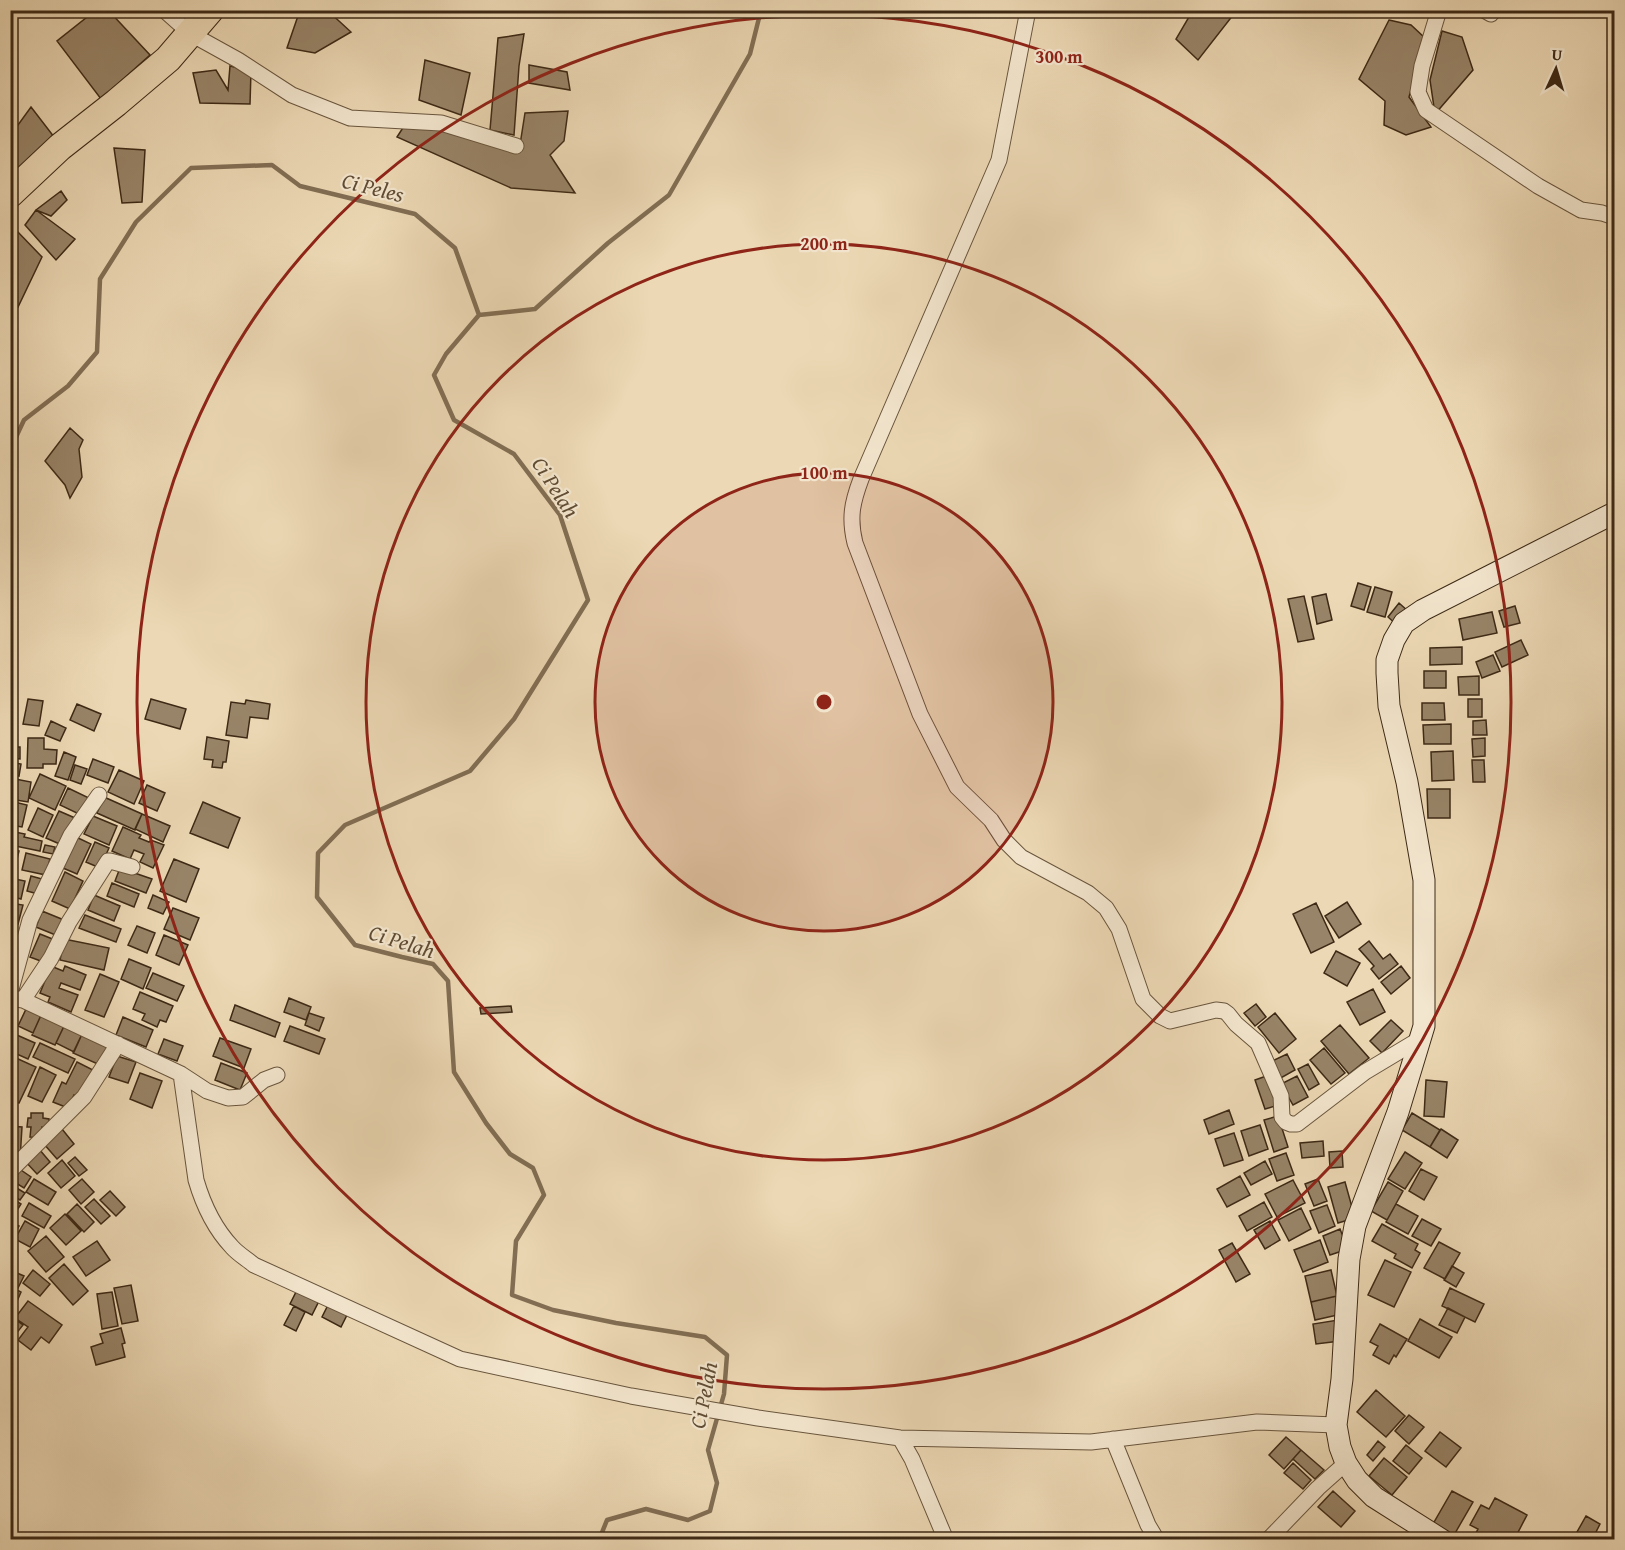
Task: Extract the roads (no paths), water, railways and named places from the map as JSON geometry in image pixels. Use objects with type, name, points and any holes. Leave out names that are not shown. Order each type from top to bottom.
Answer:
[{"type":"highway","points":[[10,194],[60,147],[117,103],[168,59],[210,10]]},
{"type":"street","points":[[164,10],[191,34],[292,94],[350,118],[441,123],[516,146]]},
{"type":"street","points":[[1028,10],[999,159],[855,494],[852,511],[851,525],[855,543],[920,714],[957,787],[991,820],[1004,840],[1021,857],[1088,893],[1106,908],[1119,929],[1143,999],[1151,1009],[1170,1022],[1216,1010],[1224,1011],[1258,1043],[1281,1096],[1282,1117],[1286,1122],[1297,1124],[1365,1072],[1420,1039]]},
{"type":"street","points":[[1439,10],[1422,66],[1418,92],[1426,110],[1538,186],[1573,206],[1614,217]]},
{"type":"street","points":[[1442,1539],[1374,1497],[1357,1480],[1346,1463],[1336,1425],[1341,1396],[1349,1259],[1355,1226],[1398,1112],[1424,1026],[1424,880],[1407,782],[1389,706],[1387,660],[1394,640],[1404,623],[1423,610],[1614,513]]},
{"type":"street","points":[[15,997],[30,920],[71,835],[99,795]]},
{"type":"street","points":[[15,997],[51,958],[69,922],[108,861],[132,867]]},
{"type":"street","points":[[15,997],[228,1098],[243,1097],[264,1080],[277,1075]]},
{"type":"street","points":[[10,1171],[84,1097],[118,1044]]},
{"type":"street","points":[[181,1074],[200,1196],[218,1230],[232,1248],[254,1264],[460,1359],[631,1396],[900,1438],[1091,1442],[1257,1422],[1336,1425]]},
{"type":"street","points":[[900,1438],[912,1459],[946,1539]]},
{"type":"street","points":[[1113,1439],[1148,1525],[1157,1539]]},
{"type":"street","points":[[1268,1539],[1346,1463]]},
{"type":"waterway","name":"Ci Peles","points":[[10,450],[24,420],[68,386],[97,352],[100,279],[136,222],[191,168],[272,165],[300,186],[415,214],[455,248],[479,315],[535,309],[608,243],[669,195],[750,54],[761,10]]},
{"type":"waterway","name":"Ci Pelah","points":[[479,315],[446,354],[434,375],[454,420],[514,454],[560,515],[588,600],[514,719],[470,771],[345,825],[318,853],[317,897],[355,945],[433,964],[448,981],[454,1072],[486,1123],[510,1154],[533,1168],[544,1195],[516,1241],[512,1295],[553,1310],[705,1337],[727,1355],[724,1394],[708,1450],[717,1483],[710,1511],[688,1520],[646,1509],[607,1520],[599,1540]]}]
